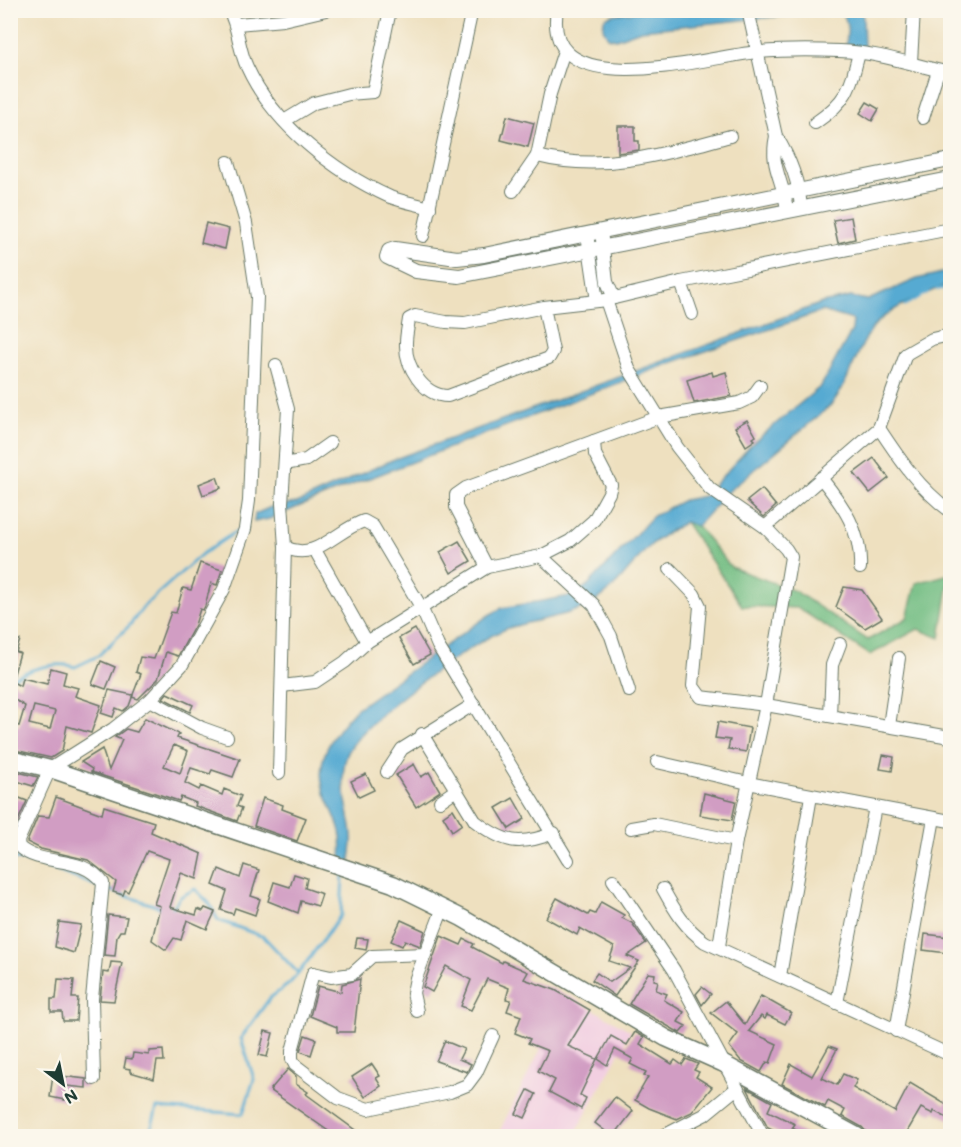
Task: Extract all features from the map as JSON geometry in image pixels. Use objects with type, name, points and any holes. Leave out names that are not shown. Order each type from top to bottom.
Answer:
[{"type":"main road","points":[[10,759],[50,769],[393,884],[443,908],[666,1038],[722,1063],[857,1137]]},
{"type":"street","points":[[229,10],[237,24],[238,42],[255,84],[285,121],[322,155],[364,184],[393,198],[430,208]]},
{"type":"street","points":[[237,24],[284,20],[326,10]]},
{"type":"street","points":[[285,121],[322,100],[373,92],[390,10]]},
{"type":"street","points":[[423,236],[472,10]]},
{"type":"street","points":[[557,10],[555,23],[564,51],[578,60],[620,71],[758,52],[859,53],[910,62],[944,72],[923,118]]},
{"type":"street","points":[[910,62],[914,10]]},
{"type":"street","points":[[748,15],[776,136],[786,152],[794,209]]},
{"type":"street","points":[[513,191],[537,156],[550,94],[564,51]]},
{"type":"street","points":[[815,123],[836,108],[846,95],[859,53]]},
{"type":"street","points":[[537,156],[569,162],[618,163],[644,160],[730,136]]},
{"type":"street","points":[[951,160],[484,255],[457,258],[395,249],[389,251],[387,257],[416,271],[459,276],[951,179]]},
{"type":"street","points":[[94,1079],[92,999],[103,884],[90,869],[30,854],[19,847],[18,841],[50,769],[103,736],[150,700],[182,665],[224,589],[245,525],[256,297],[246,224],[228,162]]},
{"type":"street","points":[[544,307],[553,351],[549,358],[543,361],[448,396],[438,396],[427,390],[415,375],[407,358],[406,342],[409,319],[415,316],[465,323],[544,307],[606,300],[681,282],[951,229]]},
{"type":"street","points":[[601,231],[607,282],[606,300]]},
{"type":"street","points":[[586,234],[588,251],[629,369],[677,447],[710,489],[765,527],[786,549],[790,557],[766,705],[735,841],[719,946]]},
{"type":"street","points":[[681,282],[692,314]]},
{"type":"street","points":[[765,527],[879,428],[906,354],[932,339],[951,335]]},
{"type":"street","points":[[276,365],[287,400],[282,503],[285,547],[279,773]]},
{"type":"street","points":[[487,567],[456,507],[456,495],[466,488],[659,417],[739,403],[752,397],[760,386]]},
{"type":"street","points":[[879,428],[907,470],[928,494],[951,511]]},
{"type":"street","points":[[282,686],[315,682],[345,662],[367,642],[487,567],[541,556],[583,531],[594,520],[609,493],[608,477],[595,454],[594,441]]},
{"type":"street","points":[[285,464],[306,460],[330,443]]},
{"type":"street","points":[[821,478],[842,504],[852,523],[859,547],[860,568]]},
{"type":"street","points":[[285,547],[293,551],[315,550],[355,524],[364,521],[372,526],[421,607],[450,667],[554,833],[568,860]]},
{"type":"street","points":[[315,550],[367,642]]},
{"type":"street","points":[[541,556],[594,605],[611,636],[629,691]]},
{"type":"street","points":[[670,569],[694,594],[700,606],[694,680],[696,694],[701,697],[766,705],[951,737]]},
{"type":"street","points":[[830,716],[832,665],[840,644]]},
{"type":"street","points":[[890,726],[899,658]]},
{"type":"street","points":[[150,700],[202,728],[227,737]]},
{"type":"street","points":[[387,772],[402,749],[422,734],[474,704]]},
{"type":"street","points":[[422,734],[475,821],[495,834],[528,843],[554,833]]},
{"type":"street","points":[[657,762],[811,796],[951,821]]},
{"type":"street","points":[[440,801],[456,790]]},
{"type":"street","points":[[780,976],[811,796]]},
{"type":"street","points":[[837,1003],[875,807]]},
{"type":"street","points":[[896,1031],[934,818]]},
{"type":"street","points":[[631,828],[654,824],[735,841]]},
{"type":"street","points":[[613,880],[674,970],[763,1137]]},
{"type":"street","points":[[663,889],[690,931],[705,942],[719,946],[951,1055]]},
{"type":"street","points":[[417,1011],[413,993],[443,908]]},
{"type":"street","points":[[425,954],[372,956],[352,974],[344,976],[313,973],[292,1051],[291,1059],[295,1065],[338,1098],[369,1109],[450,1092],[467,1085],[476,1073],[493,1036]]},
{"type":"street","points":[[663,1137],[682,1129],[704,1115],[737,1088]]},
{"type":"shaded area","points":[[568,995],[631,1031],[574,1136],[509,1136],[499,1132]]},
{"type":"green space","points":[[685,522],[697,526],[731,567],[795,591],[868,640],[907,618],[916,583],[950,574],[940,638],[918,629],[870,655],[798,608],[742,606]]},
{"type":"water","points":[[644,11],[820,11],[641,30],[616,39],[608,37],[603,28],[604,19],[608,16]]},
{"type":"water","points":[[840,11],[860,11],[863,17],[864,50],[845,50],[847,24]]},
{"type":"water","points":[[950,271],[950,283],[907,302],[877,322],[865,340],[842,389],[829,407],[730,490],[697,526],[685,522],[659,539],[605,595],[597,600],[563,615],[506,629],[468,650],[418,684],[372,723],[356,741],[344,765],[344,786],[352,843],[350,863],[341,858],[340,832],[326,796],[321,771],[327,748],[356,709],[502,608],[570,596],[587,586],[653,516],[684,500],[704,496],[754,442],[821,386],[852,330],[853,320],[822,311],[671,363],[269,519],[254,522],[255,514],[271,507],[297,503],[392,460],[822,303],[851,297],[868,300],[917,279]]},
{"type":"building","points":[[867,102],[879,109],[872,121],[860,113]]},
{"type":"building","points":[[507,116],[534,123],[528,147],[501,140]]},
{"type":"building","points":[[618,126],[635,126],[635,141],[639,141],[639,150],[618,153]]},
{"type":"building","points":[[851,217],[855,239],[838,243],[833,220]]},
{"type":"building","points":[[206,223],[229,229],[225,249],[201,243]]},
{"type":"building","points":[[712,372],[713,376],[726,372],[731,396],[694,403],[687,380]]},
{"type":"building","points":[[747,420],[756,436],[753,438],[755,440],[746,446],[735,427]]},
{"type":"building","points":[[874,458],[889,478],[870,493],[854,473]]},
{"type":"building","points":[[217,477],[221,488],[203,495],[199,484]]},
{"type":"building","points":[[762,489],[776,506],[764,517],[747,501]]},
{"type":"building","points":[[459,541],[471,561],[451,573],[440,552]]},
{"type":"building","points":[[200,563],[222,570],[217,585],[211,583],[205,606],[203,610],[200,609],[195,625],[178,656],[166,652],[158,679],[138,699],[132,697],[141,674],[136,672],[140,657],[154,659],[171,612],[176,613],[183,588],[191,590]]},
{"type":"building","points":[[844,587],[862,590],[882,618],[865,628],[836,607]]},
{"type":"building","points":[[415,629],[430,655],[414,664],[399,638]]},
{"type":"building","points":[[10,637],[20,640],[16,652],[20,653],[13,677],[10,676]]},
{"type":"building","points":[[101,661],[115,667],[106,689],[92,684]]},
{"type":"building","points":[[51,668],[66,672],[63,684],[78,688],[75,696],[101,705],[91,733],[67,726],[62,751],[51,758],[10,749],[10,724],[19,726],[25,706],[10,697],[10,687],[13,682],[20,686],[22,678],[47,684]],"holes":[[[34,706],[55,711],[50,729],[29,724]]]},
{"type":"building","points":[[109,690],[133,695],[129,706],[123,711],[116,708],[113,717],[101,713]]},
{"type":"building","points":[[167,693],[193,705],[190,712],[163,698]]},
{"type":"building","points":[[145,718],[179,734],[177,738],[240,759],[233,777],[212,770],[210,774],[191,768],[185,783],[199,790],[201,786],[222,795],[224,789],[241,796],[237,806],[242,808],[237,821],[195,806],[196,803],[181,797],[179,801],[91,772],[92,769],[81,762],[102,749],[109,770],[122,740],[115,737],[126,729],[137,732]],"holes":[[[174,745],[188,751],[180,773],[164,766]]]},
{"type":"building","points":[[718,722],[750,728],[746,752],[728,749],[730,740],[715,738]]},
{"type":"building","points":[[883,755],[894,757],[892,771],[880,769]]},
{"type":"building","points":[[414,764],[421,777],[429,772],[440,791],[416,807],[396,775]]},
{"type":"building","points":[[10,770],[38,777],[33,786],[10,779]]},
{"type":"building","points":[[366,774],[374,790],[359,797],[351,781]]},
{"type":"building","points":[[704,793],[736,801],[732,820],[700,815]]},
{"type":"building","points":[[17,797],[27,801],[10,838],[10,813]]},
{"type":"building","points":[[56,797],[102,814],[104,806],[154,822],[151,832],[202,854],[197,879],[181,873],[170,907],[196,915],[198,909],[203,911],[205,908],[215,912],[207,929],[187,920],[181,940],[174,938],[166,950],[152,940],[160,906],[154,904],[169,859],[147,851],[128,892],[125,890],[123,895],[113,892],[116,882],[88,860],[41,849],[27,842],[38,816],[49,817]]},
{"type":"building","points":[[263,798],[283,805],[282,809],[306,818],[297,841],[254,826]]},
{"type":"building","points":[[513,798],[525,819],[509,829],[496,808]]},
{"type":"building","points":[[453,809],[462,824],[452,831],[443,816]]},
{"type":"building","points":[[244,865],[259,870],[251,896],[260,899],[255,915],[235,908],[233,914],[221,910],[227,891],[213,885],[219,869],[240,878]]},
{"type":"building","points":[[294,874],[307,878],[305,888],[322,894],[318,906],[301,901],[298,913],[268,901],[274,882],[290,887]]},
{"type":"building","points":[[557,898],[588,915],[590,912],[595,914],[601,902],[624,915],[622,918],[632,923],[646,943],[627,956],[639,961],[615,996],[592,980],[597,973],[610,982],[630,968],[609,961],[614,947],[580,928],[577,935],[546,918]]},
{"type":"building","points":[[108,915],[127,917],[124,931],[120,931],[117,936],[115,956],[104,955]]},
{"type":"building","points":[[401,920],[425,931],[420,946],[405,940],[402,946],[391,941]]},
{"type":"building","points":[[59,922],[81,925],[74,953],[55,947]]},
{"type":"building","points":[[925,934],[949,937],[947,953],[923,950]]},
{"type":"building","points":[[441,936],[461,945],[464,939],[474,944],[472,947],[502,963],[503,961],[528,972],[524,979],[555,990],[590,1010],[568,1046],[597,1059],[580,1095],[586,1098],[581,1109],[549,1092],[555,1080],[538,1071],[548,1051],[528,1043],[530,1039],[515,1033],[521,1016],[507,1011],[511,1000],[506,999],[509,988],[487,979],[471,1010],[461,1006],[471,980],[446,966],[432,992],[423,987]]},
{"type":"building","points":[[357,938],[368,939],[366,950],[355,948]]},
{"type":"building","points":[[111,962],[122,963],[114,1001],[100,1000],[103,972],[109,973]]},
{"type":"building","points":[[648,973],[655,974],[654,980],[658,981],[656,990],[667,994],[664,1000],[684,1012],[678,1022],[686,1026],[680,1033],[629,1004]]},
{"type":"building","points":[[58,979],[74,980],[72,998],[78,998],[76,1021],[63,1021],[62,1012],[51,1012],[51,999],[56,999]]},
{"type":"building","points":[[360,979],[354,1032],[337,1032],[337,1027],[310,1016],[318,986],[341,992],[342,984]]},
{"type":"building","points":[[702,987],[711,994],[702,1005],[696,994]]},
{"type":"building","points":[[761,996],[791,1013],[785,1024],[767,1015],[765,1019],[761,1016],[749,1031],[777,1044],[770,1063],[767,1062],[761,1072],[741,1061],[729,1046],[738,1034],[711,1013],[726,1001],[745,1025]]},
{"type":"building","points":[[265,1031],[273,1033],[267,1057],[259,1055]]},
{"type":"building","points":[[635,1032],[644,1037],[640,1044],[672,1064],[675,1060],[682,1065],[686,1059],[698,1064],[694,1070],[699,1072],[696,1077],[712,1087],[692,1112],[677,1119],[649,1108],[635,1100],[648,1077],[644,1076],[646,1072],[630,1064],[633,1059],[615,1049],[607,1065],[598,1059],[611,1036],[627,1045]]},
{"type":"building","points":[[305,1035],[316,1039],[311,1055],[300,1051]]},
{"type":"building","points":[[445,1041],[464,1049],[459,1059],[471,1064],[467,1072],[436,1061]]},
{"type":"building","points":[[829,1046],[837,1049],[822,1078],[837,1085],[843,1074],[857,1080],[853,1088],[895,1112],[910,1083],[945,1104],[951,1094],[951,1120],[934,1111],[933,1114],[921,1108],[904,1137],[871,1137],[862,1127],[842,1116],[845,1110],[828,1101],[825,1107],[782,1084],[791,1064],[812,1076]]},
{"type":"building","points":[[163,1050],[164,1061],[157,1061],[154,1079],[124,1068],[126,1058],[132,1059],[133,1053],[149,1055],[149,1051]]},
{"type":"building","points":[[372,1064],[380,1076],[376,1078],[381,1086],[365,1097],[352,1077]]},
{"type":"building","points":[[288,1069],[296,1076],[296,1084],[308,1092],[306,1094],[355,1130],[350,1137],[337,1137],[270,1090]]},
{"type":"building","points":[[53,1075],[86,1079],[86,1088],[67,1086],[65,1100],[50,1097]]},
{"type":"building","points":[[747,1088],[772,1102],[768,1111],[795,1124],[792,1128],[810,1137],[786,1137],[768,1128]]},
{"type":"building","points":[[528,1090],[536,1094],[525,1118],[516,1114]]},
{"type":"building","points":[[615,1097],[633,1111],[613,1137],[595,1123]]},
{"type":"waterway","points":[[937,289],[950,288]]},
{"type":"waterway","points":[[905,305],[928,292]]},
{"type":"waterway","points":[[10,679],[51,665],[75,667],[98,656],[129,626],[144,606],[202,554],[240,529]]},
{"type":"waterway","points":[[10,858],[34,862],[100,887]]},
{"type":"waterway","points":[[149,1136],[157,1108],[243,1114],[254,1079],[241,1038],[270,998],[298,974],[341,915],[343,874]]},
{"type":"waterway","points":[[106,889],[162,908]]},
{"type":"waterway","points":[[171,910],[180,897],[195,889],[209,903],[218,920],[264,937],[298,973]]}]
